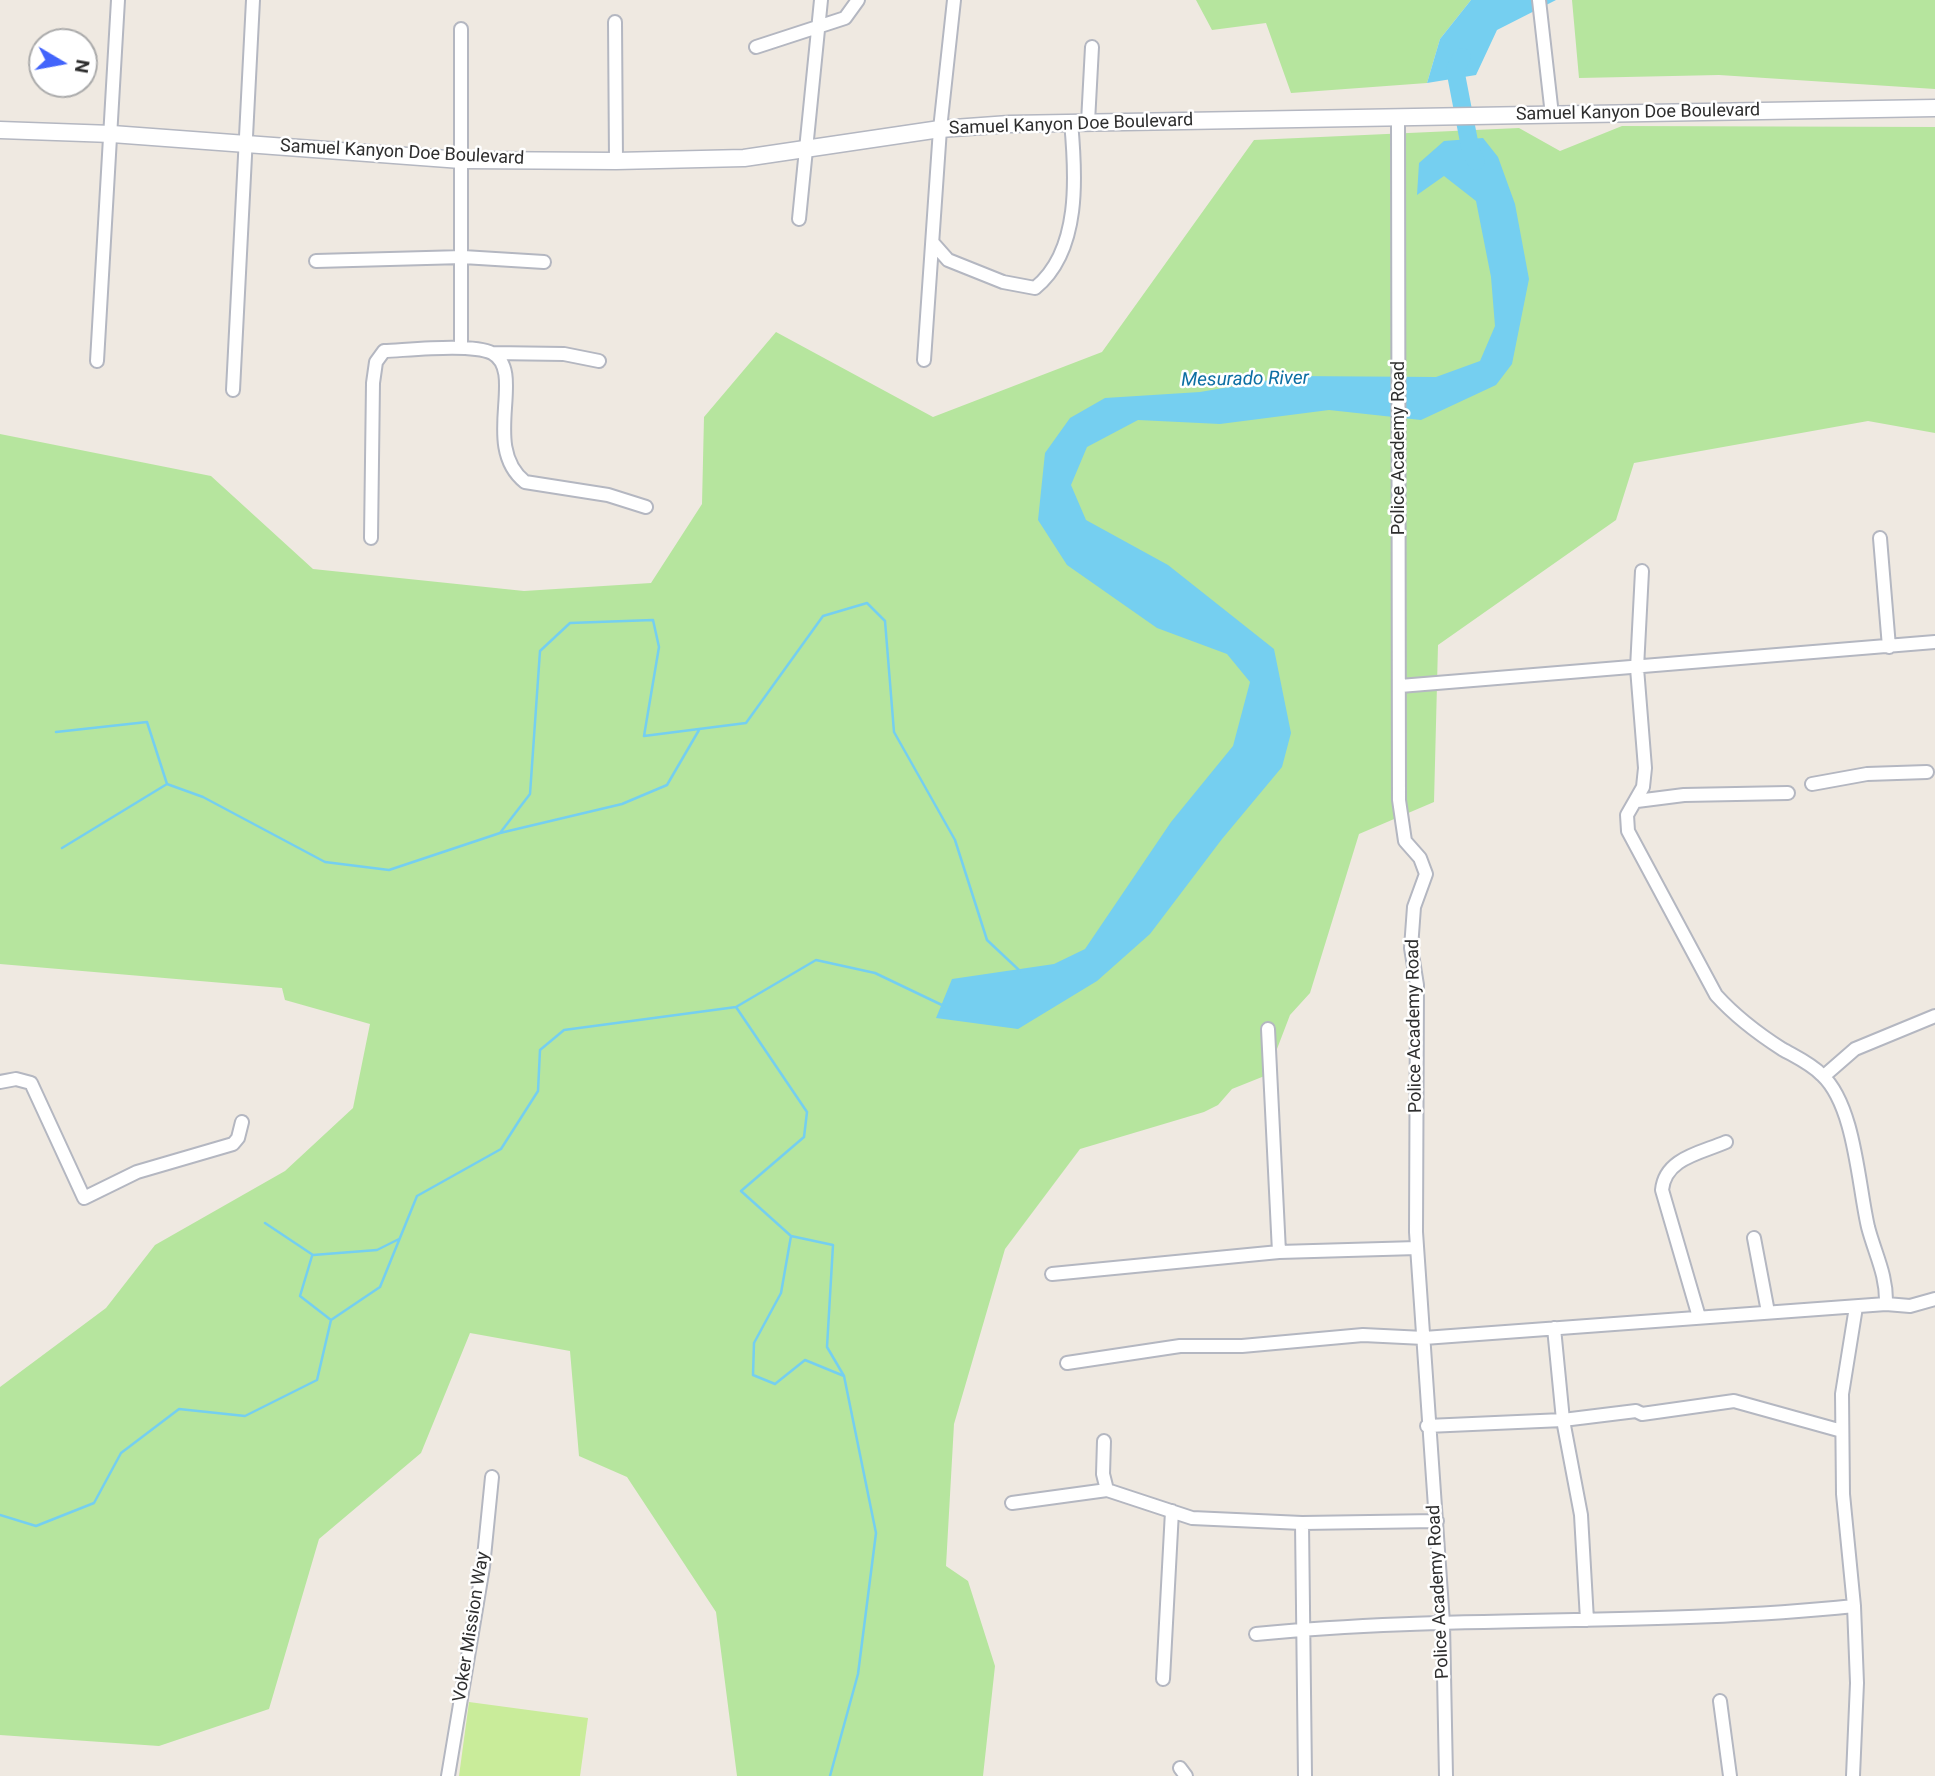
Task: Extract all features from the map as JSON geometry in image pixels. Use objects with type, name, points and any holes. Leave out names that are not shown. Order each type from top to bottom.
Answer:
[{"type":"street","points":[[97,361],[118,0]]},
{"type":"street","points":[[233,390],[253,0]]},
{"type":"street","points":[[799,219],[821,0]]},
{"type":"street","points":[[756,47],[845,18],[858,0]]},
{"type":"street","points":[[924,360],[940,129],[954,0]]},
{"type":"street","points":[[1539,0],[1552,115]]},
{"type":"street","points":[[615,22],[615,161]]},
{"type":"street","points":[[461,29],[461,348]]},
{"type":"street","points":[[1088,122],[1092,47]]},
{"type":"street","name":"Samuel Kanyon Doe Boulevard","points":[[0,130],[112,134],[461,160],[615,161],[744,158],[804,152],[940,129],[1071,122],[1935,108]]},
{"type":"street","name":"Police Academy Road","points":[[1398,116],[1399,800],[1405,841],[1420,858],[1426,874],[1415,907],[1411,948],[1417,985],[1417,1248],[1427,1426],[1437,1521],[1443,1623],[1446,1776]]},
{"type":"street","points":[[933,243],[948,260],[1003,282],[1035,288],[1048,278],[1065,241],[1077,181],[1071,122]]},
{"type":"street","points":[[316,261],[463,257],[544,262]]},
{"type":"street","points":[[371,538],[373,383],[376,362],[384,351],[461,348],[492,354],[564,354],[599,361]]},
{"type":"street","points":[[492,354],[505,368],[507,375],[505,449],[514,474],[525,482],[608,495],[646,507]]},
{"type":"street","points":[[1880,538],[1889,647]]},
{"type":"street","points":[[1642,571],[1637,668],[1645,768],[1643,787],[1627,815],[1628,831],[1716,995],[1760,1034],[1824,1076],[1842,1110],[1855,1150],[1867,1222],[1886,1287],[1886,1304]]},
{"type":"street","points":[[1400,685],[1935,642]]},
{"type":"street","points":[[1812,784],[1867,774],[1927,772]]},
{"type":"street","points":[[1637,801],[1684,794],[1788,793]]},
{"type":"street","points":[[1824,1076],[1855,1049],[1935,1017]]},
{"type":"street","points":[[1268,1029],[1279,1252]]},
{"type":"street","points":[[0,1082],[16,1079],[31,1083],[84,1198],[137,1172],[233,1144],[238,1138],[242,1122]]},
{"type":"street","points":[[1699,1317],[1662,1190],[1663,1177],[1678,1162],[1726,1142]]},
{"type":"street","points":[[1754,1238],[1768,1312]]},
{"type":"street","points":[[1052,1273],[1279,1252],[1417,1248]]},
{"type":"street","points":[[1067,1363],[1180,1346],[1242,1346],[1363,1335],[1424,1338],[1886,1304],[1910,1306],[1934,1298]]},
{"type":"street","points":[[1853,1776],[1857,1683],[1854,1606],[1843,1494],[1842,1394],[1856,1307]]},
{"type":"street","points":[[1554,1328],[1563,1420],[1581,1515],[1587,1620]]},
{"type":"street","points":[[1427,1426],[1563,1420],[1698,1408],[1734,1401],[1842,1432]]},
{"type":"street","points":[[1104,1441],[1103,1474],[1107,1490]]},
{"type":"street","name":"Voker Mission Way","points":[[448,1776],[483,1567],[492,1477]]},
{"type":"street","points":[[1012,1503],[1107,1490],[1192,1518],[1302,1523],[1437,1521]]},
{"type":"street","points":[[1163,1679],[1172,1511]]},
{"type":"street","points":[[1302,1523],[1306,1776]]},
{"type":"street","points":[[1256,1634],[1303,1629],[1443,1623],[1776,1615],[1854,1606]]},
{"type":"street","points":[[1720,1701],[1730,1776]]},
{"type":"green space","points":[[1196,0],[1471,0],[1440,39],[1427,83],[1291,93],[1266,23],[1212,30]]},
{"type":"green space","points":[[1572,0],[1935,0],[1935,89],[1719,75],[1579,78]]},
{"type":"green space","points":[[1622,126],[1935,127],[1935,433],[1868,421],[1634,463],[1616,520],[1438,645],[1434,802],[1359,834],[1310,993],[1290,1015],[1267,1075],[1232,1089],[1218,1105],[1204,1112],[1080,1149],[1005,1249],[954,1424],[946,1566],[968,1581],[995,1666],[983,1776],[737,1776],[716,1612],[627,1477],[579,1456],[570,1351],[470,1333],[421,1453],[319,1539],[269,1709],[159,1746],[0,1735],[0,1387],[106,1308],[155,1245],[285,1171],[353,1108],[370,1024],[285,1000],[282,988],[0,964],[0,434],[211,476],[313,569],[524,591],[651,583],[702,504],[704,417],[776,332],[933,417],[1102,352],[1254,140],[1519,128],[1560,151]]},
{"type":"green space","points":[[469,1702],[588,1718],[580,1776],[459,1776]]},
{"type":"water","points":[[1471,0],[1556,0],[1497,30],[1476,75],[1427,83],[1440,39]]},
{"type":"water","points":[[1483,138],[1498,157],[1515,204],[1529,279],[1512,364],[1496,385],[1421,420],[1329,410],[1220,424],[1138,420],[1087,447],[1071,485],[1086,520],[1168,565],[1274,649],[1291,733],[1282,767],[1222,839],[1150,934],[1097,981],[1018,1029],[936,1018],[952,979],[1054,964],[1085,949],[1171,822],[1233,746],[1250,682],[1227,654],[1157,628],[1067,565],[1038,520],[1045,453],[1070,418],[1105,398],[1200,392],[1293,376],[1436,377],[1480,361],[1495,326],[1491,277],[1476,201],[1444,176],[1417,195],[1419,163],[1444,141]]},
{"type":"waterway","name":"Mesurado River","points":[[1462,57],[1455,69],[1471,152],[1476,161]]},
{"type":"waterway","points":[[62,848],[167,784],[203,797],[325,862],[389,870],[500,833],[530,794],[540,651],[570,623],[653,620],[659,647],[644,736],[746,723],[823,616],[867,603],[885,621],[894,732],[955,840],[987,940],[1020,971]]},
{"type":"waterway","points":[[56,732],[147,722],[167,784]]},
{"type":"waterway","points":[[500,833],[622,804],[667,785],[699,730]]},
{"type":"waterway","points":[[0,1515],[36,1526],[94,1503],[121,1453],[179,1409],[245,1416],[317,1380],[331,1320],[380,1287],[417,1196],[501,1149],[538,1091],[540,1050],[564,1030],[736,1007],[816,960],[875,973],[944,1006]]},
{"type":"waterway","points":[[736,1007],[807,1112],[804,1137],[741,1191],[791,1236],[833,1245],[827,1347],[844,1376],[876,1533],[858,1674],[830,1776]]},
{"type":"waterway","points":[[265,1223],[313,1255],[377,1250],[399,1239]]},
{"type":"waterway","points":[[791,1236],[781,1293],[754,1343],[753,1375],[775,1384],[805,1360],[844,1376]]},
{"type":"waterway","points":[[312,1256],[300,1296],[331,1320]]}]
